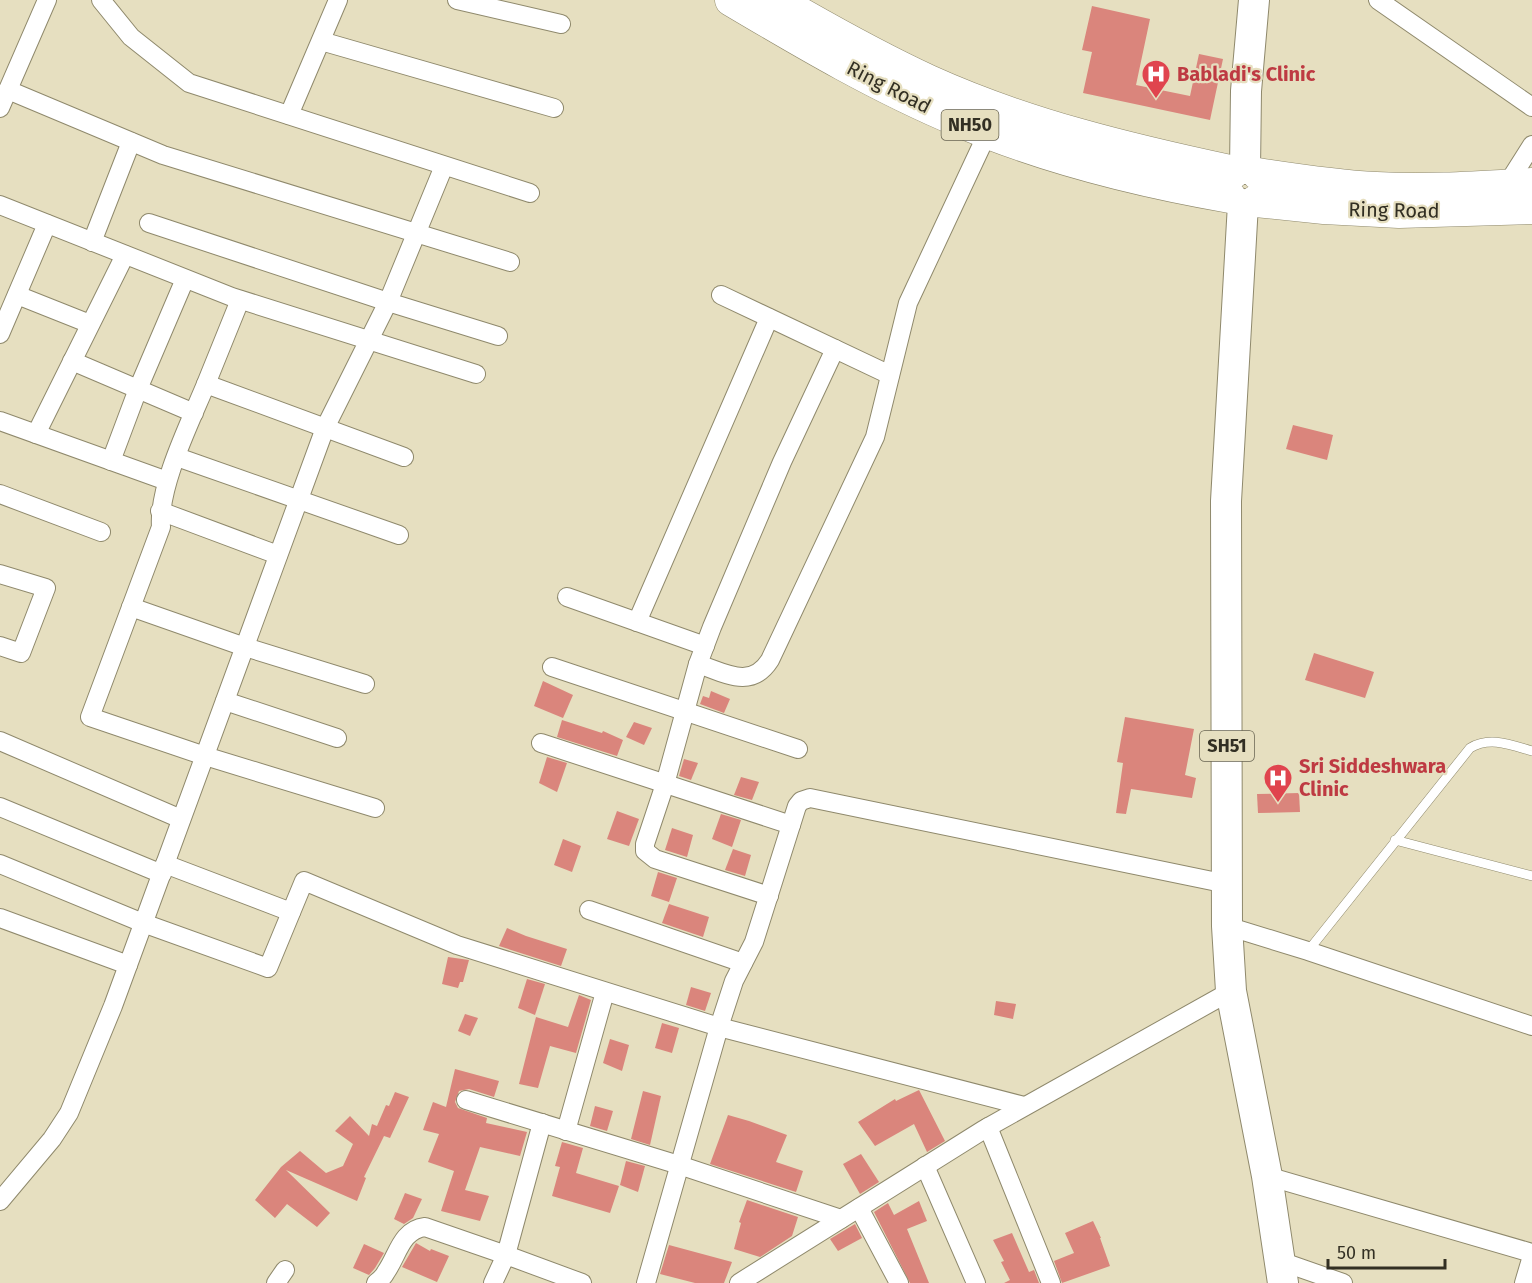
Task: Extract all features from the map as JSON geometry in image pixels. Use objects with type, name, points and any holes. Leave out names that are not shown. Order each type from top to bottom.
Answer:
[{"type":"highway","name":"Ring Road","points":[[731,0],[885,87],[961,122],[1038,150],[1126,176],[1244,186],[1311,182],[1376,188],[1519,185]]},
{"type":"highway","name":"Ring Road","points":[[777,0],[874,55],[931,82],[1090,138],[1152,155],[1244,186],[1324,208],[1399,212],[1532,208]]},
{"type":"main road","name":"SH51","points":[[1254,0],[1246,91],[1244,186],[1227,501],[1227,926],[1231,991],[1267,1176],[1282,1272]]},
{"type":"street","points":[[0,108],[47,0]]},
{"type":"street","points":[[101,0],[131,37],[189,83],[530,193]]},
{"type":"street","points":[[289,115],[338,0]]},
{"type":"street","points":[[457,0],[476,2],[561,24]]},
{"type":"street","points":[[1378,0],[1532,107]]},
{"type":"street","points":[[321,41],[554,108]]},
{"type":"street","points":[[8,90],[163,155],[510,262]]},
{"type":"street","points":[[698,664],[741,678],[763,671],[874,437],[901,326],[911,296],[988,132]]},
{"type":"street","points":[[92,242],[131,142]]},
{"type":"street","points":[[1519,185],[1532,145]]},
{"type":"street","points":[[0,1201],[62,1126],[113,1006],[325,428],[388,302],[444,166]]},
{"type":"street","points":[[0,205],[240,300],[476,374]]},
{"type":"street","points":[[149,223],[498,336]]},
{"type":"street","points":[[0,334],[47,224]]},
{"type":"street","points":[[36,434],[125,255]]},
{"type":"street","points":[[111,461],[138,389],[185,279]]},
{"type":"street","points":[[17,295],[90,324]]},
{"type":"street","points":[[721,295],[890,375]]},
{"type":"street","points":[[240,300],[167,481],[160,511],[160,526],[90,717],[205,756],[375,808]]},
{"type":"street","points":[[637,622],[769,318]]},
{"type":"street","points":[[769,896],[650,856],[645,850],[645,844],[665,784],[698,664],[782,462],[835,349]]},
{"type":"street","points":[[72,361],[194,413]]},
{"type":"street","points":[[206,384],[404,457]]},
{"type":"street","points":[[0,421],[167,481]]},
{"type":"street","points":[[177,457],[399,535]]},
{"type":"street","points":[[0,494],[101,532]]},
{"type":"street","points":[[160,511],[278,555]]},
{"type":"street","points":[[0,574],[46,588],[21,653],[0,646]]},
{"type":"street","points":[[567,597],[705,646]]},
{"type":"street","points":[[131,607],[244,647],[365,684]]},
{"type":"street","points":[[552,667],[798,749]]},
{"type":"street","points":[[225,701],[337,738]]},
{"type":"street","points":[[542,743],[791,825]]},
{"type":"street","points":[[3,749],[181,819]]},
{"type":"street","points":[[646,1283],[718,1028],[734,981],[754,942],[797,806],[801,801],[810,798],[1227,884]]},
{"type":"street","points":[[0,807],[163,869],[291,912]]},
{"type":"street","points":[[0,864],[143,923],[268,968],[304,881],[457,945],[718,1028],[1024,1107]]},
{"type":"street","points":[[589,910],[743,963]]},
{"type":"street","points":[[0,918],[128,965]]},
{"type":"street","points":[[1227,926],[1532,1026]]},
{"type":"street","points":[[747,1280],[988,1127],[1231,991]]},
{"type":"street","points":[[566,1131],[605,992]]},
{"type":"street","points":[[466,1100],[679,1165],[841,1219]]},
{"type":"street","points":[[493,1283],[506,1255],[542,1123]]},
{"type":"street","points":[[988,1127],[1052,1283]]},
{"type":"street","points":[[925,1166],[975,1283]]},
{"type":"street","points":[[1267,1176],[1532,1254],[1524,1283]]},
{"type":"street","points":[[859,1208],[899,1283]]},
{"type":"street","points":[[376,1283],[386,1272],[409,1233],[416,1228],[425,1227],[582,1283]]},
{"type":"street","points":[[1282,1272],[1342,1283]]},
{"type":"lane","points":[[1308,951],[1470,748],[1488,741],[1532,751]]},
{"type":"lane","points":[[1395,840],[1532,876]]},
{"type":"building","points":[[1092,6],[1150,19],[1136,85],[1190,96],[1199,54],[1223,59],[1210,120],[1083,93],[1092,52],[1082,50]]},
{"type":"building","points":[[1293,425],[1333,435],[1327,460],[1286,449]]},
{"type":"building","points":[[1314,653],[1374,672],[1365,698],[1305,680]]},
{"type":"building","points":[[543,681],[573,695],[563,718],[534,706]]},
{"type":"building","points":[[711,691],[730,699],[724,713],[700,704],[703,696],[709,698]]},
{"type":"building","points":[[1125,717],[1194,729],[1185,775],[1196,778],[1192,798],[1131,789],[1126,814],[1116,813],[1123,763],[1117,762]]},
{"type":"building","points":[[562,720],[602,733],[603,731],[623,740],[617,756],[557,737]]},
{"type":"building","points":[[634,722],[652,728],[644,745],[626,737]]},
{"type":"building","points":[[547,757],[567,763],[557,792],[539,783]]},
{"type":"building","points":[[684,759],[698,763],[691,780],[679,776]]},
{"type":"building","points":[[741,777],[759,782],[752,800],[734,795]]},
{"type":"building","points":[[1299,793],[1300,812],[1258,813],[1257,794]]},
{"type":"building","points":[[617,811],[639,819],[629,846],[607,839]]},
{"type":"building","points":[[721,814],[741,820],[732,847],[712,839]]},
{"type":"building","points":[[672,828],[693,835],[687,857],[665,850]]},
{"type":"building","points":[[563,839],[581,846],[572,872],[554,865]]},
{"type":"building","points":[[733,849],[751,855],[745,876],[725,870]]},
{"type":"building","points":[[658,872],[677,878],[669,902],[651,896]]},
{"type":"building","points":[[669,904],[709,917],[703,937],[662,923]]},
{"type":"building","points":[[507,928],[567,949],[561,966],[499,946]]},
{"type":"building","points":[[448,957],[469,960],[463,982],[460,982],[458,988],[442,984]]},
{"type":"building","points":[[527,979],[545,984],[535,1015],[518,1008]]},
{"type":"building","points":[[691,987],[711,993],[705,1011],[686,1005]]},
{"type":"building","points":[[579,995],[591,1000],[576,1053],[550,1046],[538,1088],[519,1084],[536,1017],[568,1027]]},
{"type":"building","points":[[996,1001],[1016,1004],[1013,1019],[994,1015]]},
{"type":"building","points":[[465,1014],[478,1018],[470,1036],[458,1031]]},
{"type":"building","points":[[662,1023],[679,1028],[672,1053],[655,1048]]},
{"type":"building","points":[[610,1039],[629,1045],[622,1071],[603,1063]]},
{"type":"building","points":[[455,1069],[499,1081],[494,1097],[469,1089],[459,1091],[455,1102],[458,1108],[487,1118],[486,1123],[527,1132],[520,1156],[480,1147],[465,1190],[489,1196],[480,1221],[441,1211],[454,1171],[428,1162],[439,1134],[423,1130],[433,1102],[446,1107]]},
{"type":"building","points":[[919,1090],[945,1141],[927,1152],[914,1124],[875,1146],[858,1122],[895,1099],[896,1101]]},
{"type":"building","points":[[643,1091],[661,1096],[650,1145],[631,1139]]},
{"type":"building","points":[[395,1092],[409,1097],[390,1138],[384,1136],[364,1177],[366,1178],[357,1201],[286,1170],[330,1213],[317,1227],[287,1204],[275,1218],[255,1200],[281,1167],[300,1151],[326,1173],[343,1166],[353,1144],[335,1131],[350,1116],[369,1136],[372,1124],[377,1126],[386,1105],[389,1106]]},
{"type":"building","points":[[595,1106],[613,1111],[607,1131],[590,1126]]},
{"type":"building","points":[[728,1115],[787,1135],[776,1162],[803,1171],[796,1192],[710,1164]]},
{"type":"building","points":[[562,1142],[583,1148],[576,1173],[619,1186],[610,1213],[552,1196],[560,1167],[555,1166]]},
{"type":"building","points":[[861,1154],[879,1182],[860,1194],[843,1164]]},
{"type":"building","points":[[626,1161],[645,1166],[638,1192],[620,1185]]},
{"type":"building","points":[[405,1193],[422,1199],[413,1218],[404,1224],[394,1219]]},
{"type":"building","points":[[747,1200],[798,1217],[792,1236],[760,1257],[734,1249],[741,1223],[739,1222]]},
{"type":"building","points":[[919,1201],[927,1221],[907,1229],[929,1283],[910,1283],[874,1212],[888,1203],[894,1215]]},
{"type":"building","points":[[1093,1221],[1110,1266],[1062,1283],[1054,1261],[1074,1253],[1065,1233]]},
{"type":"building","points":[[855,1224],[862,1238],[838,1251],[830,1239]]},
{"type":"building","points":[[1012,1233],[1029,1272],[1034,1270],[1039,1283],[1004,1283],[1010,1280],[1001,1262],[1004,1261],[993,1240]]},
{"type":"building","points":[[416,1243],[430,1251],[431,1249],[449,1256],[437,1282],[402,1267]]},
{"type":"building","points":[[364,1244],[384,1253],[369,1275],[353,1268]]},
{"type":"building","points":[[669,1245],[732,1262],[724,1283],[695,1283],[660,1274]]},
{"type":"place","name":"Babladi's Clinic","points":[[1156,100]]},
{"type":"place","name":"Sri Siddeshwara Clinic","points":[[1278,804]]}]
